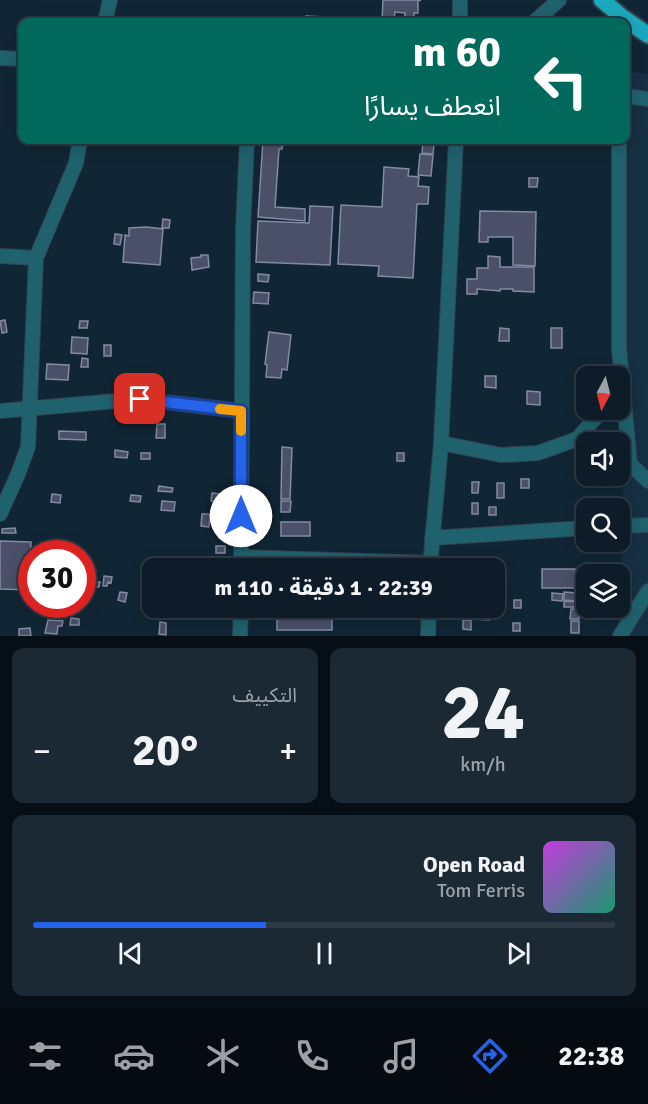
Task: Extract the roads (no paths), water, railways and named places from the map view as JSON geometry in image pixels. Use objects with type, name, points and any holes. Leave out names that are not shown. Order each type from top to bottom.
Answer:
[{"type":"highway","points":[[603,0],[620,18]]},
{"type":"highway","points":[[630,25],[648,35]]},
{"type":"street","points":[[106,18],[110,0]]},
{"type":"street","points":[[460,0],[460,18]]},
{"type":"street","points":[[539,18],[559,0]]},
{"type":"street","points":[[0,58],[18,59]]},
{"type":"street","points":[[630,97],[648,99]]},
{"type":"street","points":[[0,514],[28,447],[36,258],[76,163],[79,144]]},
{"type":"street","points":[[241,558],[243,230],[247,144]]},
{"type":"street","points":[[431,558],[441,443],[456,144]]},
{"type":"street","points":[[619,144],[619,348],[630,464],[648,481]]},
{"type":"street","points":[[0,256],[36,258]]},
{"type":"street","points":[[613,366],[619,348]]},
{"type":"street","points":[[0,411],[140,399],[241,411]]},
{"type":"street","points":[[441,443],[501,455],[538,453],[577,439],[594,420]]},
{"type":"street","points":[[630,526],[648,525]]},
{"type":"street","points":[[432,538],[576,529]]},
{"type":"street","points":[[620,636],[648,591]]},
{"type":"street","points":[[240,636],[241,618]]},
{"type":"street","points":[[428,636],[429,618]]}]
